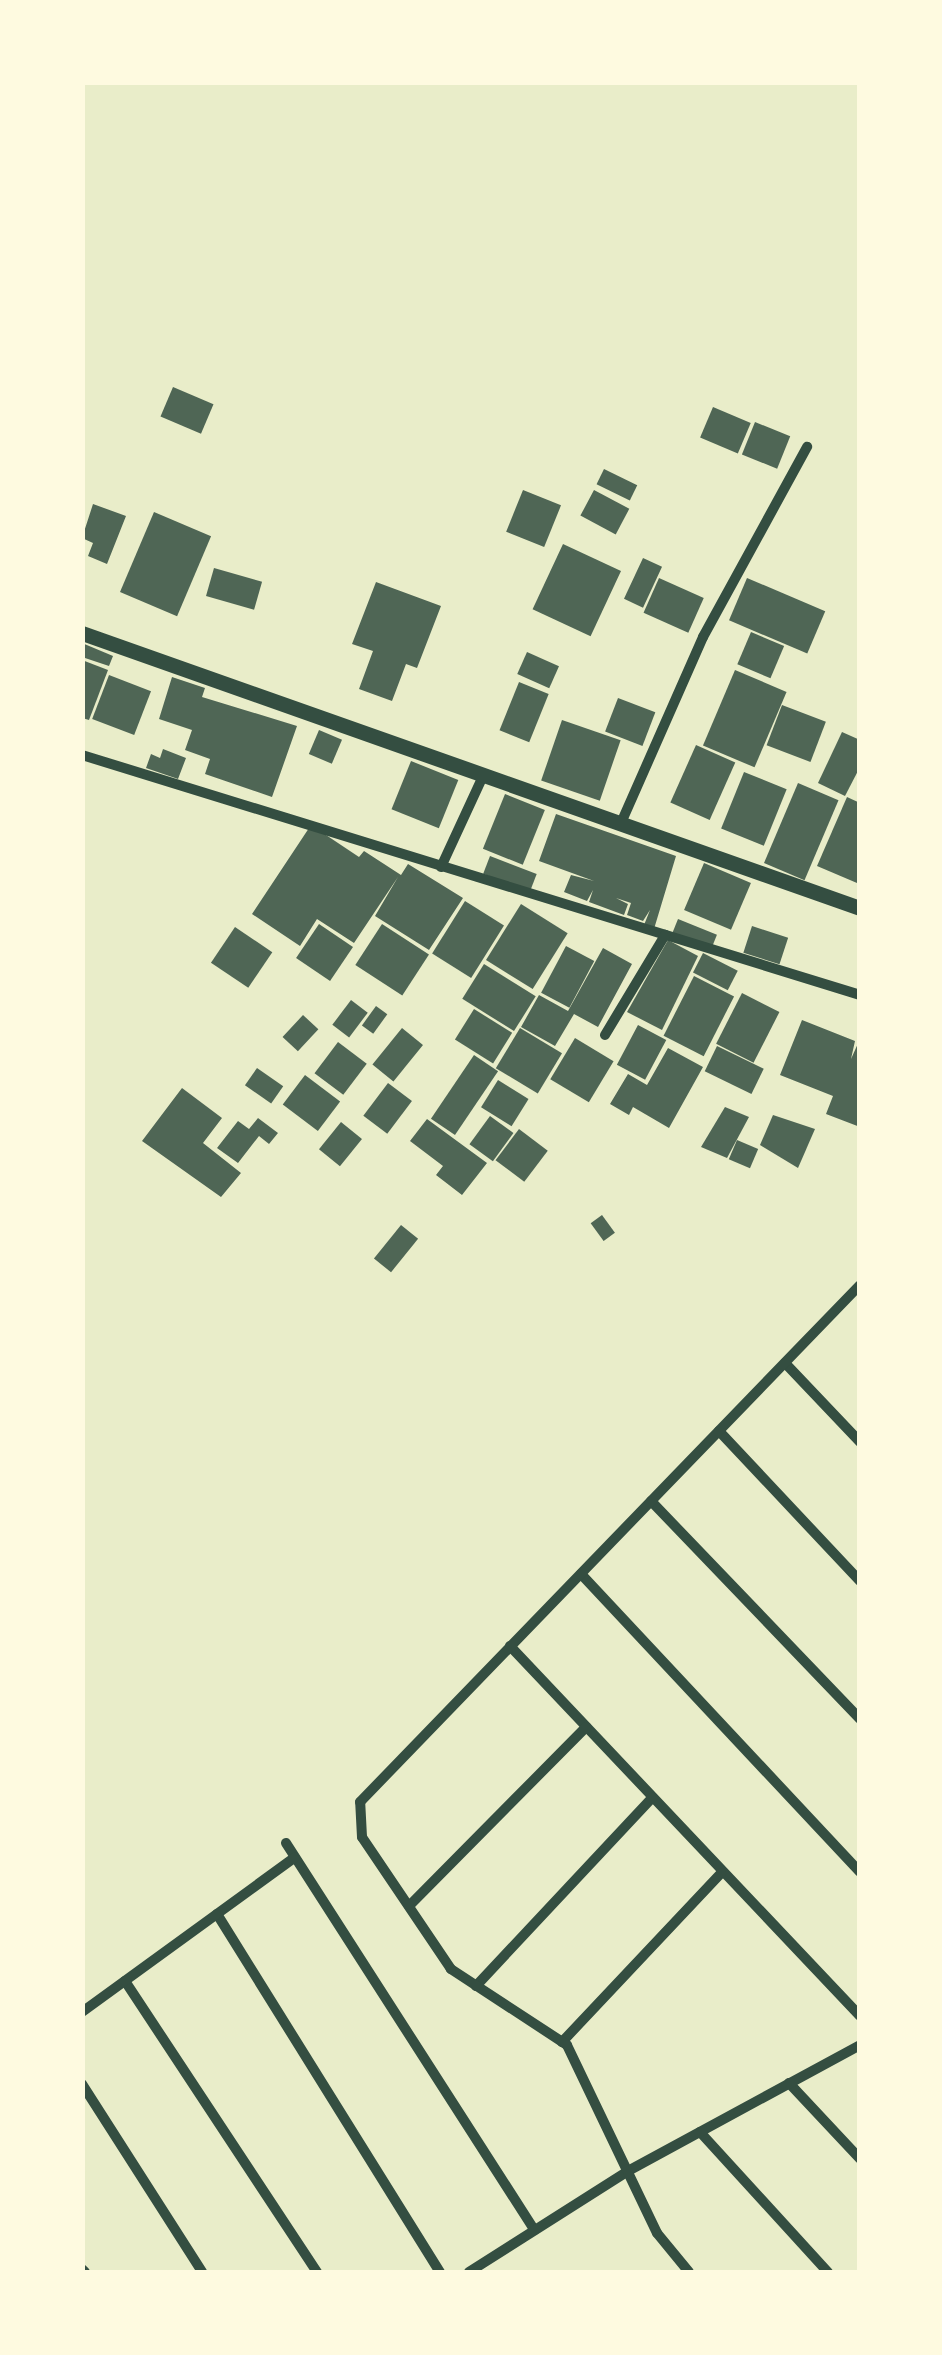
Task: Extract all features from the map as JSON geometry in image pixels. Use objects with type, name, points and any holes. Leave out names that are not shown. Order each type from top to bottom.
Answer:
[{"type":"street","points":[[621,823],[703,637],[806,447]]},
{"type":"street","points":[[82,633],[858,904]]},
{"type":"street","points":[[82,755],[336,829],[441,867],[860,995]]},
{"type":"street","points":[[441,867],[483,776]]},
{"type":"street","points":[[605,1035],[665,936]]},
{"type":"street","points":[[689,2272],[657,2232],[562,2042],[450,1969],[362,1837],[360,1802],[858,1291]]},
{"type":"street","points":[[785,1363],[860,1442]]},
{"type":"street","points":[[719,1431],[860,1581]]},
{"type":"street","points":[[651,1501],[860,1719]]},
{"type":"street","points":[[580,1574],[860,1872]]},
{"type":"street","points":[[510,1646],[860,2016]]},
{"type":"street","points":[[409,1906],[586,1727]]},
{"type":"street","points":[[476,1986],[652,1798]]},
{"type":"street","points":[[286,1843],[534,2230]]},
{"type":"street","points":[[82,2012],[296,1857]]},
{"type":"street","points":[[562,2042],[721,1873]]},
{"type":"street","points":[[217,1914],[440,2272]]},
{"type":"street","points":[[125,1981],[317,2272]]},
{"type":"street","points":[[469,2272],[628,2171],[860,2045]]},
{"type":"street","points":[[82,2084],[202,2272]]},
{"type":"street","points":[[789,2084],[860,2159]]},
{"type":"street","points":[[700,2132],[828,2272]]},
{"type":"building","points":[[173,387],[214,404],[201,434],[160,416]]},
{"type":"building","points":[[713,407],[751,423],[738,453],[700,437]]},
{"type":"building","points":[[755,422],[790,436],[777,469],[742,454]]},
{"type":"building","points":[[604,469],[637,485],[630,500],[597,484]]},
{"type":"building","points":[[523,490],[561,505],[544,547],[506,532]]},
{"type":"building","points":[[594,490],[629,509],[616,534],[580,516]]},
{"type":"building","points":[[93,504],[126,516],[107,564],[88,556],[93,543],[82,538]]},
{"type":"building","points":[[154,512],[211,536],[177,616],[120,592]]},
{"type":"building","points":[[563,544],[621,571],[591,636],[533,609]]},
{"type":"building","points":[[643,558],[662,567],[643,608],[624,599]]},
{"type":"building","points":[[214,568],[262,582],[254,610],[206,596]]},
{"type":"building","points":[[659,578],[704,598],[688,633],[644,613]]},
{"type":"building","points":[[747,578],[825,611],[807,654],[729,620]]},
{"type":"building","points":[[376,582],[441,606],[417,668],[406,664],[392,701],[359,689],[373,651],[352,644]]},
{"type":"building","points":[[751,632],[784,646],[770,678],[737,664]]},
{"type":"building","points":[[82,643],[113,656],[109,666],[82,657]]},
{"type":"building","points":[[527,652],[559,666],[549,688],[517,674]]},
{"type":"building","points":[[82,660],[108,670],[89,720],[82,718]]},
{"type":"building","points":[[735,670],[787,692],[755,767],[703,745]]},
{"type":"building","points":[[109,675],[151,691],[134,735],[92,719]]},
{"type":"building","points":[[172,677],[205,688],[202,697],[297,726],[272,797],[205,774],[210,759],[185,750],[192,730],[159,719]]},
{"type":"building","points":[[519,682],[549,694],[529,742],[500,730]]},
{"type":"building","points":[[618,698],[655,712],[642,746],[605,732]]},
{"type":"building","points":[[782,705],[826,722],[810,762],[767,745]]},
{"type":"building","points":[[562,720],[621,740],[600,801],[541,781]]},
{"type":"building","points":[[319,730],[342,740],[332,764],[309,754]]},
{"type":"building","points":[[842,732],[860,740],[860,767],[845,796],[818,783]]},
{"type":"building","points":[[696,745],[735,762],[710,820],[670,803]]},
{"type":"building","points":[[163,749],[186,758],[178,779],[146,768],[151,754],[160,758]]},
{"type":"building","points":[[411,761],[458,780],[439,828],[392,809]]},
{"type":"building","points":[[744,772],[787,789],[764,846],[721,829]]},
{"type":"building","points":[[798,783],[839,800],[805,880],[764,863]]},
{"type":"building","points":[[505,794],[545,810],[523,865],[483,849]]},
{"type":"building","points":[[847,797],[860,803],[857,883],[817,866]]},
{"type":"building","points":[[556,814],[676,856],[654,929],[644,925],[650,910],[643,921],[627,915],[631,903],[616,898],[628,904],[624,915],[589,902],[593,890],[587,901],[564,892],[571,875],[594,881],[539,861]]},
{"type":"building","points":[[311,825],[359,857],[364,851],[401,875],[408,864],[463,898],[429,950],[375,916],[398,877],[354,943],[317,919],[300,946],[252,914]]},
{"type":"building","points":[[490,856],[537,874],[530,892],[483,874]]},
{"type":"building","points":[[704,863],[751,883],[731,930],[684,910]]},
{"type":"building","points":[[465,901],[504,925],[471,978],[432,954]]},
{"type":"building","points":[[521,904],[568,933],[533,989],[486,960]]},
{"type":"building","points":[[678,919],[717,935],[711,949],[672,933]]},
{"type":"building","points":[[319,924],[353,947],[330,981],[296,958]]},
{"type":"building","points":[[382,924],[429,954],[402,996],[355,965]]},
{"type":"building","points":[[752,926],[788,938],[779,964],[743,953]]},
{"type":"building","points":[[235,927],[272,952],[248,988],[211,963]]},
{"type":"building","points":[[668,940],[698,956],[662,1030],[627,1012]]},
{"type":"building","points":[[566,946],[594,961],[569,1008],[541,993]]},
{"type":"building","points":[[603,948],[632,964],[598,1027],[574,1014],[555,1046],[521,1027],[539,995],[568,1011]]},
{"type":"building","points":[[703,953],[738,971],[728,990],[693,973]]},
{"type":"building","points":[[484,964],[536,996],[514,1031],[462,999]]},
{"type":"building","points":[[694,976],[734,996],[704,1056],[664,1036]]},
{"type":"building","points":[[742,993],[779,1012],[754,1063],[716,1044]]},
{"type":"building","points":[[351,1000],[368,1013],[349,1037],[332,1025]]},
{"type":"building","points":[[376,1006],[387,1014],[373,1034],[362,1025]]},
{"type":"building","points":[[474,1009],[512,1033],[493,1063],[455,1040]]},
{"type":"building","points":[[303,1015],[318,1029],[298,1051],[283,1037]]},
{"type":"building","points":[[802,1020],[855,1041],[851,1059],[860,1039],[860,1127],[826,1114],[833,1096],[780,1075]]},
{"type":"building","points":[[638,1025],[666,1040],[645,1080],[617,1065]]},
{"type":"building","points":[[402,1028],[423,1045],[393,1082],[372,1065]]},
{"type":"building","points":[[520,1028],[562,1053],[538,1094],[496,1068]]},
{"type":"building","points":[[575,1038],[614,1061],[589,1102],[550,1079]]},
{"type":"building","points":[[338,1042],[367,1064],[343,1095],[315,1073]]},
{"type":"building","points":[[717,1046],[764,1069],[751,1094],[705,1071]]},
{"type":"building","points":[[668,1048],[703,1067],[669,1128],[633,1107],[629,1115],[610,1104],[628,1074],[647,1085]]},
{"type":"building","points":[[474,1055],[498,1071],[455,1135],[431,1119]]},
{"type":"building","points":[[257,1068],[283,1086],[271,1104],[245,1085]]},
{"type":"building","points":[[305,1075],[340,1101],[318,1131],[283,1105]]},
{"type":"building","points":[[498,1080],[529,1099],[512,1126],[481,1107]]},
{"type":"building","points":[[388,1083],[412,1101],[387,1134],[363,1116]]},
{"type":"building","points":[[182,1088],[222,1118],[203,1143],[241,1173],[221,1197],[142,1141]]},
{"type":"building","points":[[725,1107],[749,1117],[727,1158],[701,1147]]},
{"type":"building","points":[[773,1115],[815,1129],[798,1168],[760,1145]]},
{"type":"building","points":[[490,1116],[513,1133],[493,1161],[469,1144]]},
{"type":"building","points":[[258,1118],[278,1133],[269,1144],[259,1136],[238,1163],[217,1148],[238,1121],[249,1129]]},
{"type":"building","points":[[427,1119],[487,1163],[462,1195],[436,1175],[443,1166],[410,1141]]},
{"type":"building","points":[[341,1122],[362,1139],[340,1166],[319,1149]]},
{"type":"building","points":[[519,1129],[548,1151],[524,1182],[496,1160]]},
{"type":"building","points":[[737,1140],[758,1149],[750,1168],[729,1159]]},
{"type":"building","points":[[602,1215],[615,1233],[604,1241],[591,1223]]},
{"type":"building","points":[[401,1225],[418,1239],[391,1272],[374,1258]]}]
